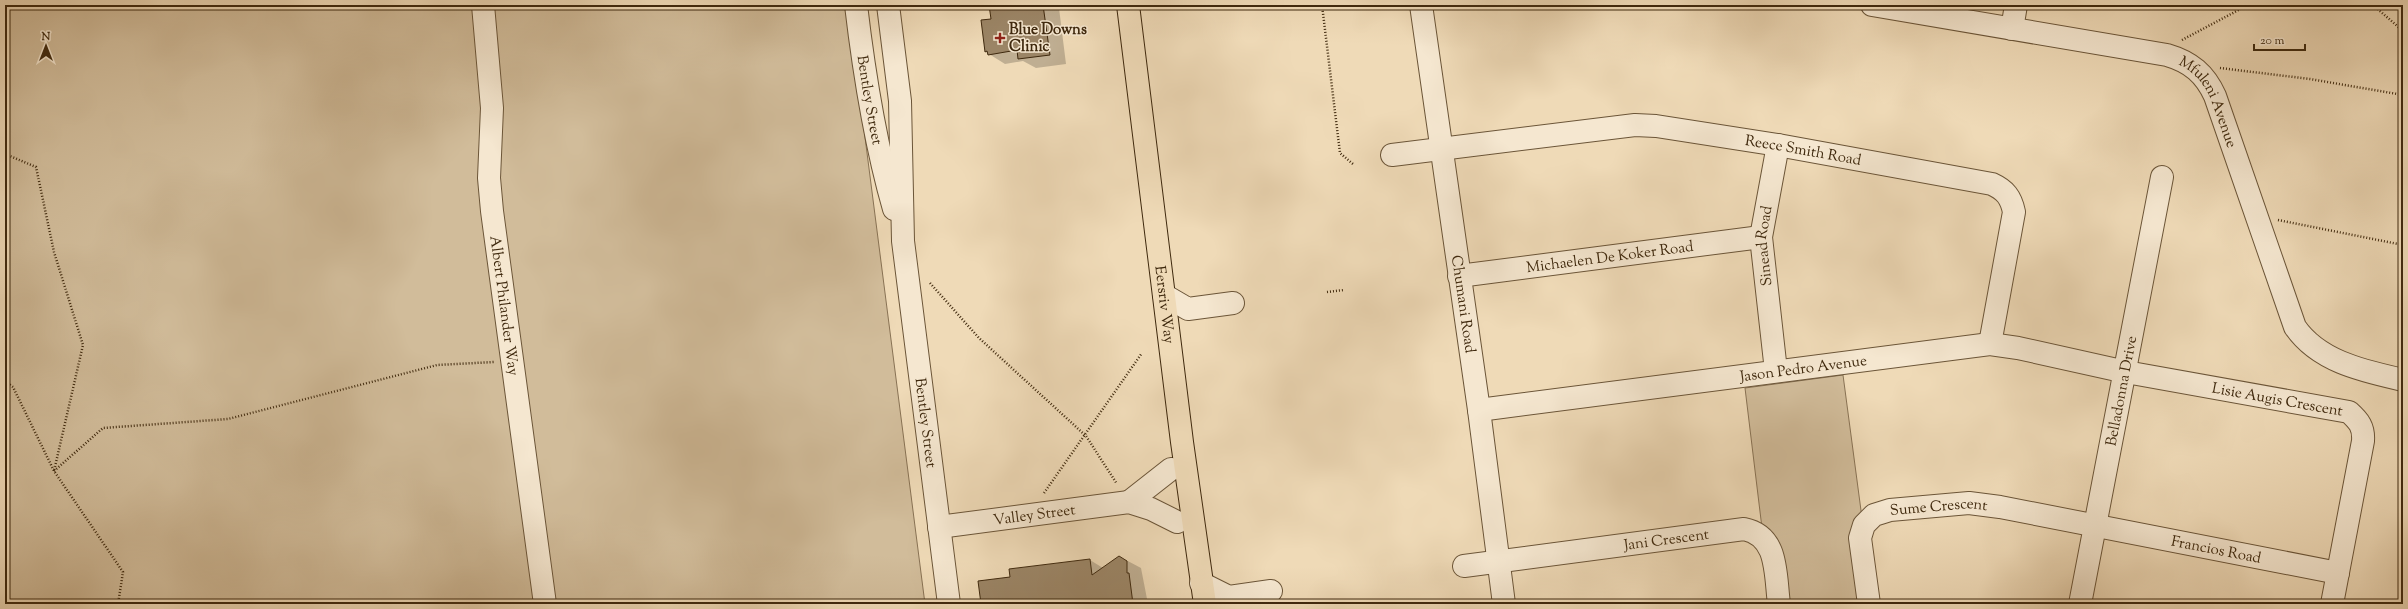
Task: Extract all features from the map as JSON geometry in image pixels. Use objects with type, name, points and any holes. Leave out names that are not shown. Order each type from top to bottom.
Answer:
[{"type":"main road","name":"Eersriv Way","points":[[1115,5],[1141,238],[1177,522],[1191,604]]},
{"type":"main road","name":"Eersriv Way","points":[[1128,5],[1201,583],[1205,604]]},
{"type":"street","name":"Albert Philander Way","points":[[482,5],[492,108],[489,178],[492,211],[546,604]]},
{"type":"street","name":"Bentley Street","points":[[856,5],[871,105],[886,181],[903,241]]},
{"type":"street","name":"Bentley Street","points":[[888,5],[900,102],[903,241],[949,604]]},
{"type":"street","name":"Chumani Road","points":[[1421,5],[1479,410],[1504,604]]},
{"type":"street","name":"Mfuleni Avenue","points":[[1872,5],[2167,54],[2190,64],[2204,76],[2215,96],[2285,304],[2295,327],[2303,339],[2321,353],[2365,371],[2403,380]]},
{"type":"street","points":[[2012,29],[2016,5]]},
{"type":"street","points":[[871,105],[900,102]]},
{"type":"street","name":"Reece Smith Road","points":[[1392,155],[1635,125],[1656,126],[1778,145],[1992,184],[2007,193],[2012,202],[2014,212],[1990,344]]},
{"type":"street","name":"Sinead Road","points":[[1776,371],[1761,237],[1778,145]]},
{"type":"street","name":"Belladonna Drive","points":[[2080,604],[2126,372],[2162,177]]},
{"type":"street","name":"Michaelen De Koker Road","points":[[1459,276],[1761,237]]},
{"type":"street","points":[[1164,295],[1188,309],[1233,303]]},
{"type":"street","points":[[1170,337],[1176,323],[1188,309]]},
{"type":"street","name":"Jason Pedro Avenue","points":[[1479,410],[1990,344],[2018,348],[2126,372]]},
{"type":"street","name":"Lisie Augis Crescent","points":[[2126,372],[2348,412],[2360,421],[2363,431],[2363,441],[2332,604]]},
{"type":"street","points":[[1129,502],[1171,469]]},
{"type":"street","name":"Valley Street","points":[[939,526],[1129,502],[1151,509],[1177,522]]},
{"type":"street","name":"Sume Crescent","points":[[1869,604],[1860,538],[1864,525],[1874,515],[1890,510],[1969,504],[2096,526]]},
{"type":"street","name":"Francios Road","points":[[2096,526],[2338,573]]},
{"type":"street","name":"Jani Crescent","points":[[1464,566],[1744,529],[1763,536],[1769,545],[1778,604]]},
{"type":"street","points":[[1201,583],[1226,600],[1271,591]]},
{"type":"path","points":[[1322,5],[1340,153],[1353,164]]},
{"type":"path","points":[[2167,54],[2178,43],[2248,5]]},
{"type":"path","points":[[2373,5],[2403,31]]},
{"type":"path","points":[[2190,64],[2310,79],[2403,95]]},
{"type":"path","points":[[5,154],[36,167],[54,252],[83,345],[54,471]]},
{"type":"path","points":[[2255,216],[2403,245]]},
{"type":"path","points":[[930,283],[979,338],[1086,436],[1117,484]]},
{"type":"path","points":[[1327,292],[1344,290]]},
{"type":"path","points":[[1044,493],[1086,436],[1142,353]]},
{"type":"path","points":[[54,471],[103,428],[228,419],[437,365],[512,362]]},
{"type":"path","points":[[5,381],[14,387],[54,471],[123,572],[118,604]]},
{"type":"shaded area","points":[[5,5],[848,5],[925,604],[5,604]]},
{"type":"shaded area","points":[[1843,375],[1862,518],[1862,604],[1785,604],[1762,528],[1745,388]]},
{"type":"building","points":[[989,5],[1043,5],[1050,55],[1018,59],[1017,50],[988,55],[987,51],[985,52],[981,20],[991,19]]},
{"type":"building","points":[[1119,556],[1127,561],[1127,573],[1129,573],[1133,604],[981,604],[978,581],[1010,577],[1009,569],[1090,559],[1092,575]]},
{"type":"place","name":"Blue Downs Clinic","points":[[1000,38]]}]
